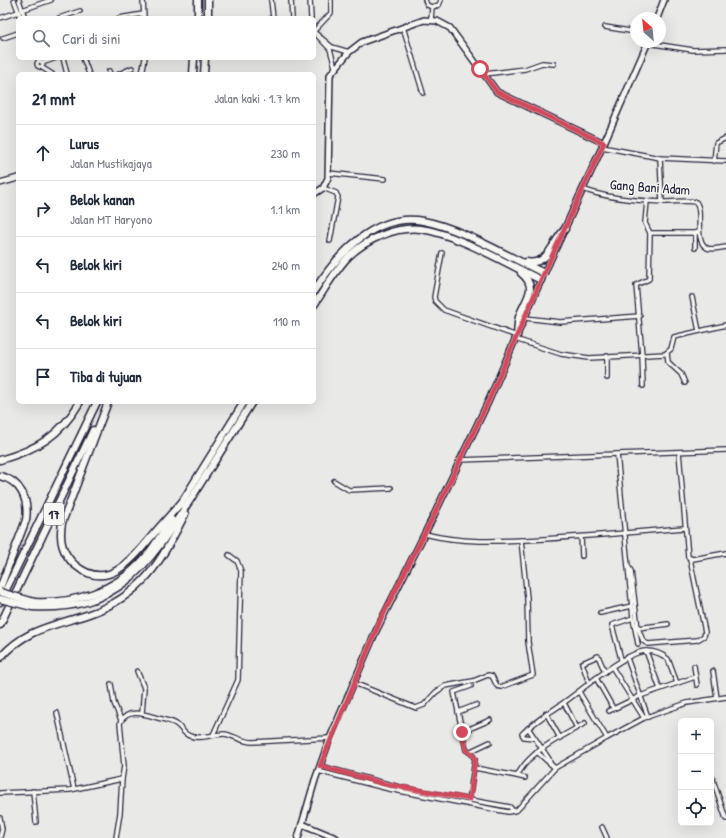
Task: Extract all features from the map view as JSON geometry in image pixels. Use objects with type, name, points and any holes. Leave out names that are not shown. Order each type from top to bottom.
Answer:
[{"type":"highway","points":[[198,0],[198,16]]},
{"type":"highway","points":[[208,0],[208,16]]},
{"type":"highway","points":[[193,72],[194,60]]},
{"type":"highway","points":[[204,72],[205,60]]},
{"type":"highway","points":[[316,288],[332,264],[344,251],[361,238],[378,228],[396,222],[423,221],[440,226],[459,233],[544,273]]},
{"type":"highway","points":[[316,303],[338,268],[349,256],[365,244],[383,235],[413,229],[438,233],[456,239],[541,280]]},
{"type":"highway","points":[[517,261],[534,264],[544,259],[556,238],[565,229]]},
{"type":"highway","points":[[515,268],[529,280],[530,286],[529,294],[519,316],[516,338]]},
{"type":"highway","points":[[0,460],[29,450],[52,437],[69,420],[79,404]]},
{"type":"highway","name":"17","points":[[0,602],[96,404]]},
{"type":"highway","points":[[107,404],[62,523],[60,533],[65,553],[86,572],[107,574],[118,570],[138,554],[182,502]]},
{"type":"highway","name":"17","points":[[0,625],[107,404]]},
{"type":"highway","points":[[0,592],[33,604],[64,602],[102,590],[119,581],[143,560],[182,502],[243,404]]},
{"type":"highway","points":[[0,599],[54,607],[82,603],[104,595],[122,585],[136,574],[160,547],[251,404]]},
{"type":"highway","points":[[0,476],[11,480],[18,487],[26,501],[28,510],[26,520],[0,588]]},
{"type":"highway","points":[[0,658],[17,641],[29,633],[105,608],[118,601],[142,583],[162,558],[199,486]]},
{"type":"main road","points":[[659,12],[664,0]]},
{"type":"main road","points":[[316,193],[323,188],[326,183],[328,173],[329,77],[335,67],[349,52],[362,42],[424,20],[437,20],[450,28],[497,92],[603,145]]},
{"type":"main road","points":[[298,838],[319,768],[330,738],[380,621],[425,534],[460,460],[603,145],[644,48]]},
{"type":"main road","points":[[0,183],[16,179]]},
{"type":"main road","points":[[302,824],[336,838]]},
{"type":"street","points":[[14,0],[24,16]]},
{"type":"street","points":[[19,0],[21,16]]},
{"type":"street","points":[[0,18],[51,0]]},
{"type":"street","points":[[143,0],[143,16]]},
{"type":"street","points":[[272,0],[273,16]]},
{"type":"street","points":[[291,0],[292,16]]},
{"type":"street","points":[[310,0],[311,16]]},
{"type":"street","points":[[316,30],[331,13],[331,0]]},
{"type":"street","points":[[425,0],[427,5],[432,7],[437,6],[441,0]]},
{"type":"street","points":[[432,7],[432,20]]},
{"type":"street","points":[[65,16],[80,11]]},
{"type":"street","points":[[403,27],[423,93]]},
{"type":"street","points":[[605,27],[630,31]]},
{"type":"street","points":[[3,38],[16,34]]},
{"type":"street","points":[[316,34],[332,47],[349,52]]},
{"type":"street","points":[[316,34],[330,49],[335,67]]},
{"type":"street","points":[[666,45],[693,50],[726,49]]},
{"type":"street","points":[[64,60],[66,72]]},
{"type":"street","points":[[84,60],[88,72]]},
{"type":"street","points":[[142,72],[145,60]]},
{"type":"street","points":[[40,62],[50,72]]},
{"type":"street","points":[[485,74],[525,69],[542,63],[554,64]]},
{"type":"street","points":[[123,72],[132,68]]},
{"type":"street","points":[[714,161],[716,143],[726,138]]},
{"type":"street","points":[[603,145],[660,158],[726,161]]},
{"type":"street","points":[[660,158],[662,202]]},
{"type":"street","points":[[328,173],[384,179]]},
{"type":"street","points":[[323,188],[336,193],[338,197],[330,241]]},
{"type":"street","name":"Gang Bani Adam","points":[[583,189],[598,195],[610,195],[647,201],[696,202],[699,206],[697,232]]},
{"type":"street","points":[[643,386],[640,316],[636,285],[649,279],[650,233],[644,223],[647,201]]},
{"type":"street","points":[[650,233],[697,232]]},
{"type":"street","points":[[697,232],[705,246],[708,248],[726,247]]},
{"type":"street","points":[[695,248],[697,232]]},
{"type":"street","points":[[442,253],[434,297],[444,310],[561,354],[589,358],[667,353],[671,349],[674,337],[726,325]]},
{"type":"street","points":[[692,297],[700,331]]},
{"type":"street","points":[[525,318],[560,322],[640,316]]},
{"type":"street","points":[[667,353],[668,362],[681,374],[685,382]]},
{"type":"street","points":[[607,356],[607,378]]},
{"type":"street","points":[[460,460],[726,450]]},
{"type":"street","points":[[628,566],[632,577],[638,628],[643,641],[648,644],[697,640],[704,636],[705,632],[690,559],[687,555],[679,452]]},
{"type":"street","points":[[617,454],[626,533],[633,618],[638,644]]},
{"type":"street","points":[[334,481],[349,490],[391,488]]},
{"type":"street","points":[[425,534],[448,539],[468,541],[521,540],[581,537],[684,528]]},
{"type":"street","points":[[581,537],[582,556]]},
{"type":"street","points":[[354,683],[416,708],[424,705],[436,692],[445,686],[473,681],[488,675],[492,676],[497,686],[501,687],[533,675],[528,642],[527,592],[521,540]]},
{"type":"street","points":[[690,559],[726,553]]},
{"type":"street","points":[[213,735],[238,675],[241,571],[237,561],[229,555]]},
{"type":"street","points":[[600,613],[632,606]]},
{"type":"street","points":[[621,659],[612,625],[633,618]]},
{"type":"street","points":[[638,628],[668,624]]},
{"type":"street","points":[[646,651],[660,689]]},
{"type":"street","points":[[534,738],[523,737],[522,734],[546,713],[564,703],[596,678],[627,658],[646,651],[657,653],[668,659],[677,683]]},
{"type":"street","points":[[589,683],[582,663],[598,656],[605,672]]},
{"type":"street","points":[[627,658],[646,718]]},
{"type":"street","points":[[694,666],[696,685]]},
{"type":"street","points":[[612,667],[631,699],[646,718]]},
{"type":"street","points":[[138,671],[144,685],[142,713]]},
{"type":"street","points":[[713,671],[717,698]]},
{"type":"street","points":[[596,678],[613,708]]},
{"type":"street","points":[[609,711],[631,699],[695,678]]},
{"type":"street","points":[[111,684],[114,703],[121,720],[120,726],[124,766],[120,813],[116,838]]},
{"type":"street","points":[[469,802],[475,768],[475,759],[466,750],[454,692],[471,686]]},
{"type":"street","points":[[579,692],[607,738]]},
{"type":"street","points":[[319,768],[420,793],[469,802],[510,807],[514,811],[522,807],[555,768],[607,738],[646,718],[687,704],[726,697]]},
{"type":"street","points":[[564,703],[577,728]]},
{"type":"street","points":[[458,712],[476,705]]},
{"type":"street","points":[[57,713],[74,789]]},
{"type":"street","points":[[121,720],[132,715],[142,713],[176,723],[189,736],[227,734],[242,742],[330,738]]},
{"type":"street","points":[[546,713],[560,738]]},
{"type":"street","points":[[462,732],[490,720]]},
{"type":"street","points":[[517,776],[536,752],[585,723]]},
{"type":"street","points":[[528,728],[549,758],[550,763]]},
{"type":"street","points":[[469,752],[490,742]]},
{"type":"street","points":[[536,752],[555,768]]},
{"type":"street","points":[[475,768],[526,778]]},
{"type":"street","points":[[0,794],[74,789],[122,779]]},
{"type":"street","points":[[714,783],[726,819]]},
{"type":"street","points":[[32,791],[36,822]]},
{"type":"street","points":[[0,818],[2,829],[0,837]]},
{"type":"street","points":[[602,827],[607,838]]},
{"type":"route","points":[[462,732],[466,750],[474,756],[475,759],[470,799],[403,788],[320,766],[330,738],[380,621],[404,576],[489,400],[541,280],[604,143],[497,92],[480,69]]}]
